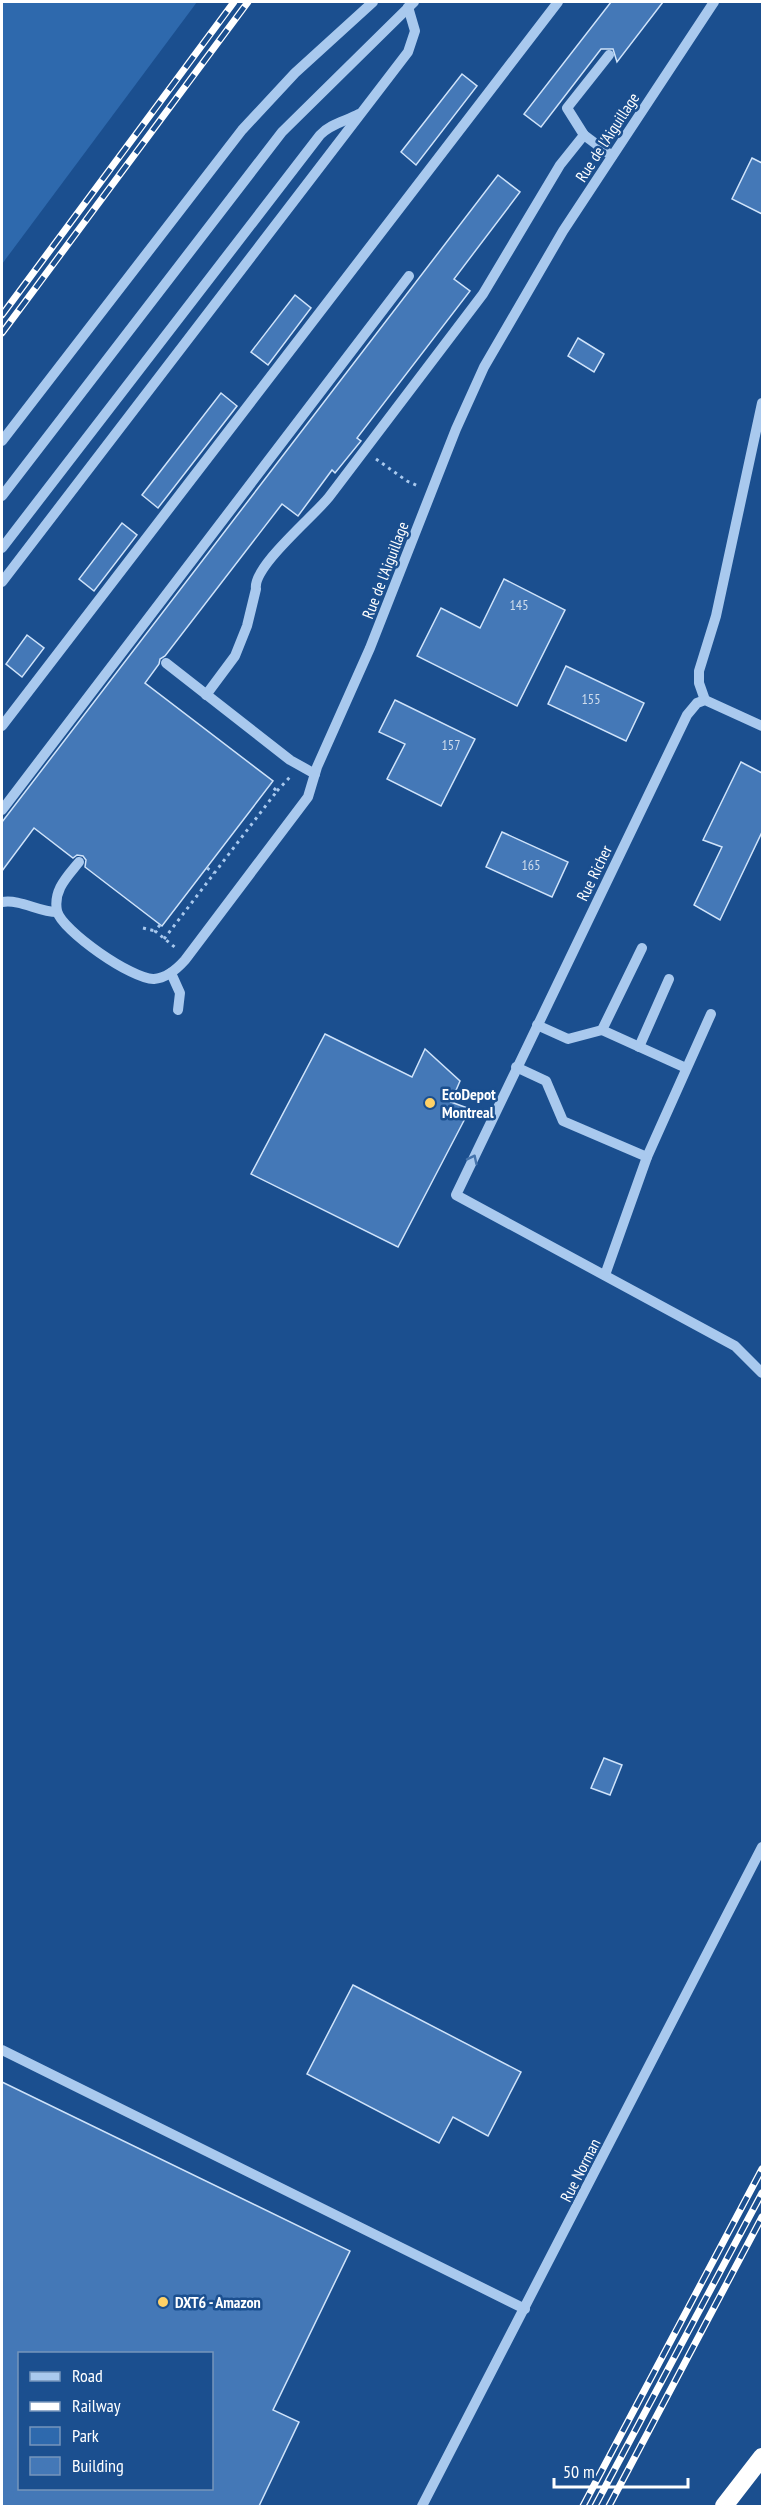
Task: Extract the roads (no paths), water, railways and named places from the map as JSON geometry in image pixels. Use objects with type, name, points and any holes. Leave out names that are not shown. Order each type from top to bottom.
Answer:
[{"type":"highway","points":[[724,2506],[762,2457]]},
{"type":"street","points":[[2,441],[242,130],[295,73],[373,2]]},
{"type":"street","points":[[2,726],[558,2]]},
{"type":"street","name":"Rue de l'Aiguillage","points":[[171,973],[185,960],[302,806],[362,668],[456,429],[479,377],[547,258],[714,2]]},
{"type":"street","points":[[2,582],[411,47],[415,31],[411,4]]},
{"type":"street","points":[[2,496],[282,132],[411,4]]},
{"type":"street","points":[[609,55],[567,108],[584,135],[612,156]]},
{"type":"street","points":[[2,548],[320,135],[331,126],[341,124],[362,113]]},
{"type":"street","points":[[206,695],[235,656],[247,626],[256,589],[255,583],[261,571],[277,550],[309,521],[329,497],[483,294],[560,165],[584,135]]},
{"type":"street","points":[[2,810],[409,276]]},
{"type":"street","points":[[762,404],[716,616],[699,671],[699,683],[705,700],[762,726]]},
{"type":"street","points":[[166,663],[300,766],[315,774]]},
{"type":"street","name":"Rue Richer","points":[[605,1275],[456,1195],[687,715],[697,703],[705,700]]},
{"type":"street","points":[[79,862],[58,890],[57,912],[62,921],[99,952],[133,974],[154,979],[171,973],[180,993],[178,1010]]},
{"type":"street","points":[[2,902],[16,902],[41,910],[57,912]]},
{"type":"street","points":[[602,1030],[642,948]]},
{"type":"street","points":[[639,1047],[669,979]]},
{"type":"street","points":[[711,1014],[647,1157],[605,1275],[735,1346],[762,1373]]},
{"type":"street","points":[[537,1025],[567,1039],[602,1030],[686,1068]]},
{"type":"street","points":[[516,1067],[546,1081],[563,1121],[647,1157]]},
{"type":"street","name":"Rue Norman","points":[[422,2506],[762,1847]]},
{"type":"street","points":[[2,2050],[525,2309]]},
{"type":"railway","points":[[2,315],[234,2]]},
{"type":"railway","points":[[2,333],[248,2]]},
{"type":"railway","points":[[583,2506],[762,2169]]},
{"type":"railway","points":[[595,2506],[762,2193]]},
{"type":"railway","points":[[609,2506],[762,2217]]},
{"type":"place","name":"EcoDepot Montreal","points":[[430,1103]]},
{"type":"place","name":"DXT6 - Amazon","points":[[163,2302]]}]
